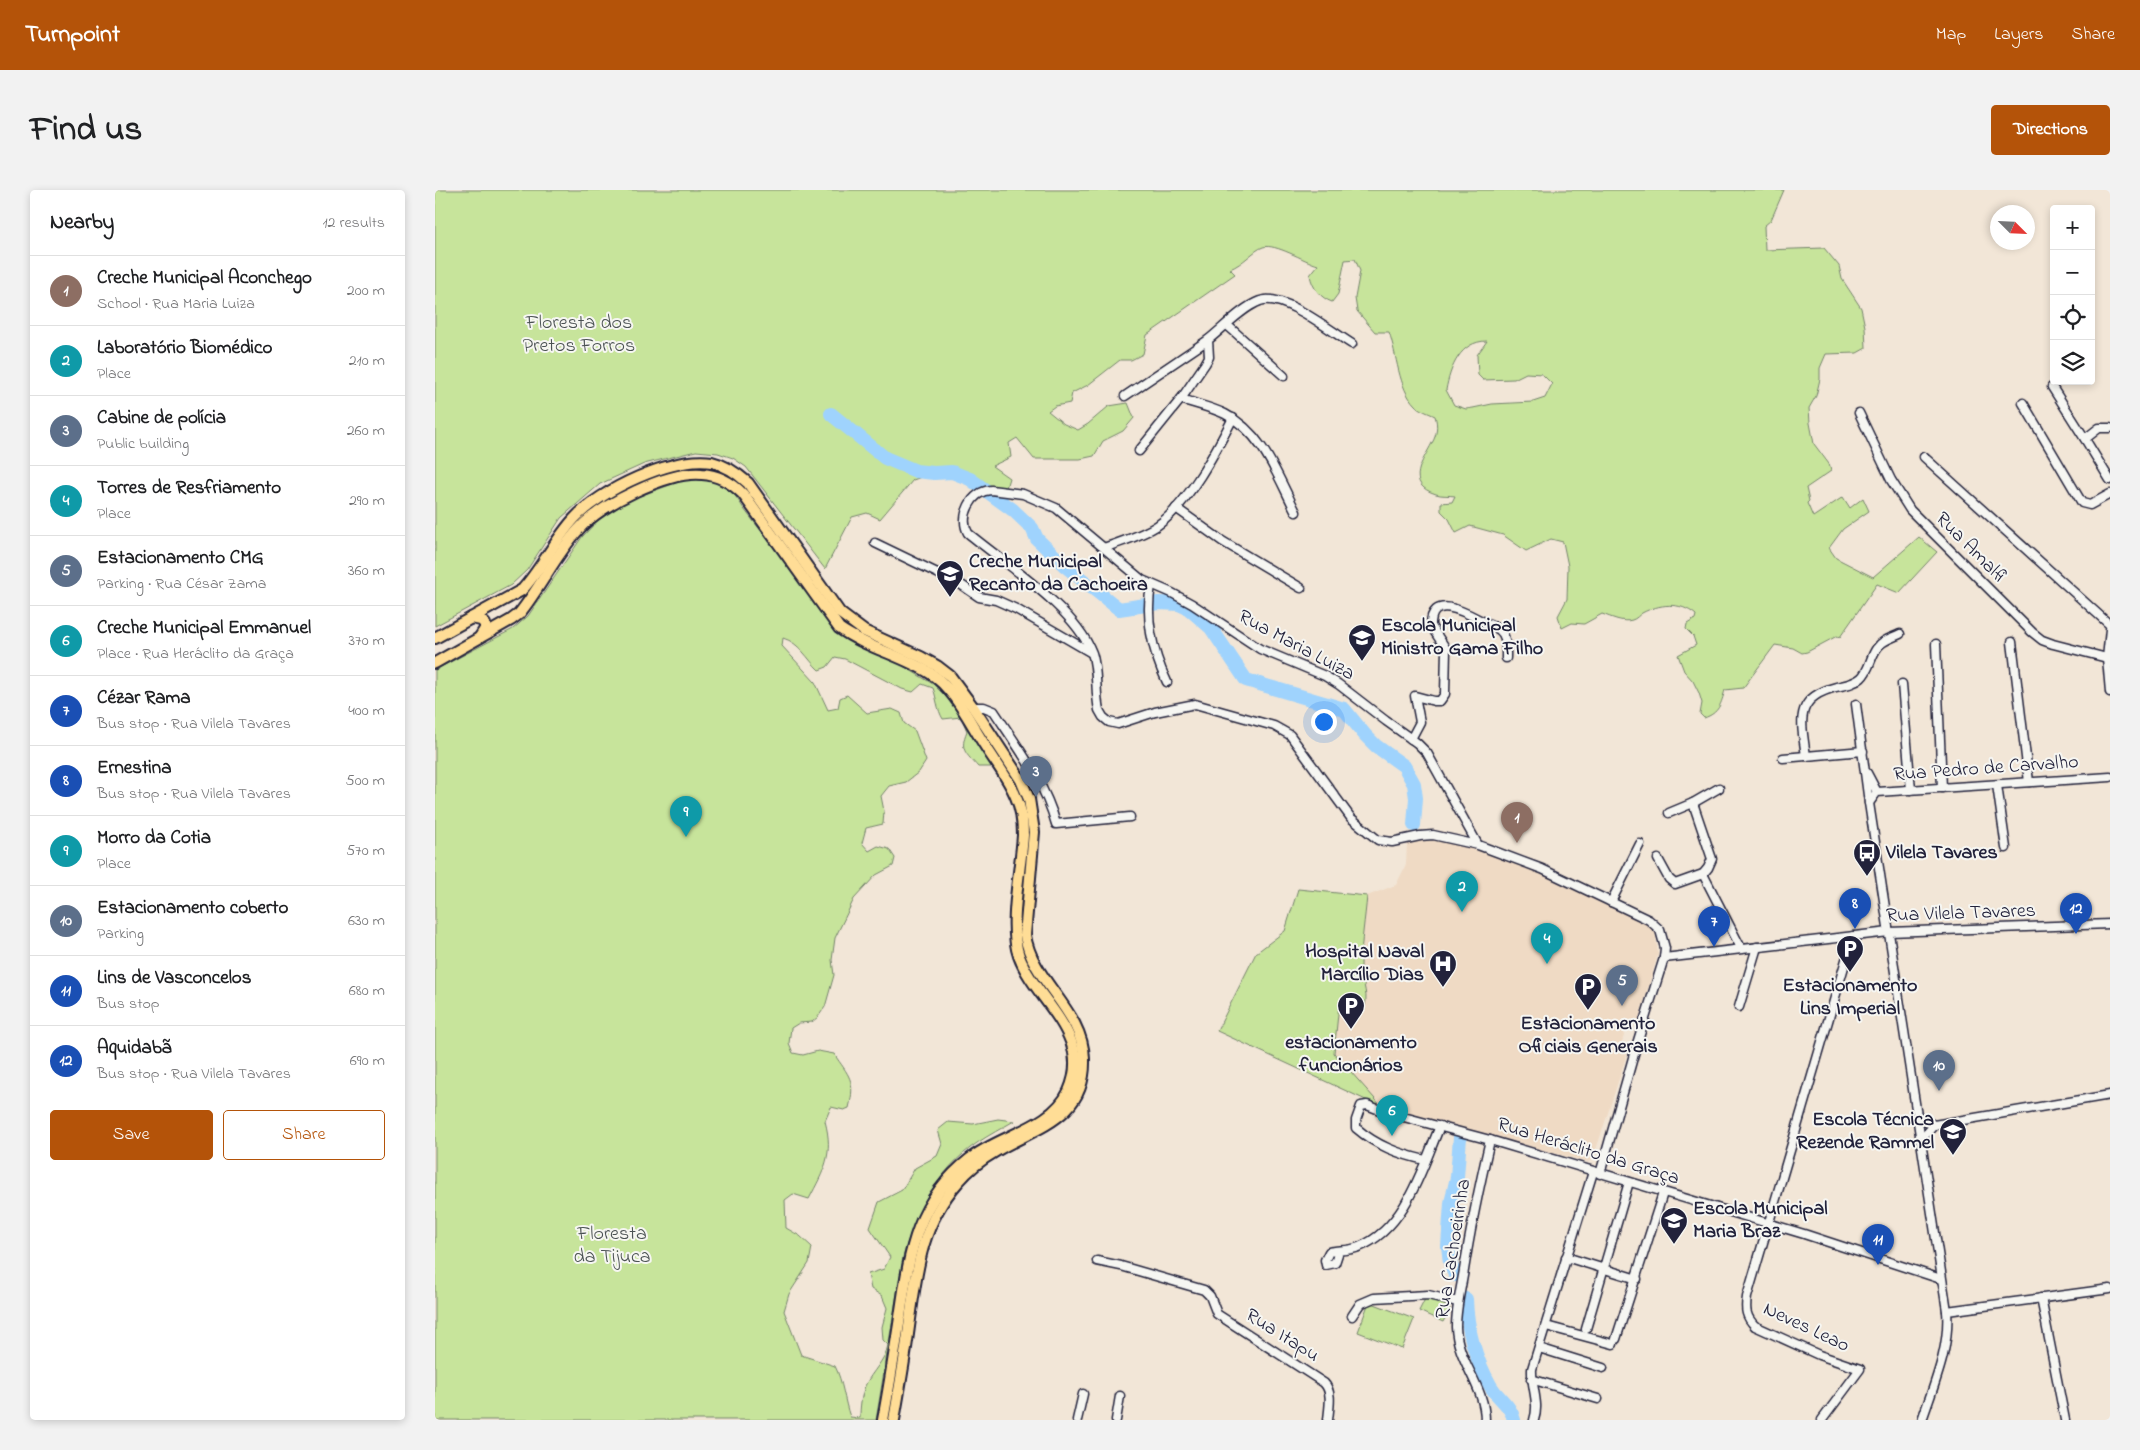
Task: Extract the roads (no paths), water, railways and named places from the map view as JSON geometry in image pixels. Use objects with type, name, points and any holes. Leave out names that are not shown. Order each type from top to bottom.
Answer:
[{"type":"main road","points":[[435,638],[522,590],[533,578],[574,519],[603,495],[644,475],[678,464],[693,462],[713,463],[732,471],[747,483],[840,613],[864,631],[937,666],[950,676],[973,707],[1021,780],[1029,799],[1034,832],[1025,935],[1027,946],[1033,960],[1079,1032],[1083,1045],[1084,1072],[1076,1096],[1058,1117],[1045,1127],[997,1150],[973,1167],[957,1182],[936,1215],[920,1252],[894,1420]]},
{"type":"main road","points":[[435,663],[519,614],[569,540],[605,507],[647,488],[682,476],[693,474],[712,476],[729,482],[743,494],[839,628],[856,640],[918,667],[940,680],[956,700],[1009,782],[1021,810],[1023,832],[1015,923],[1017,951],[1027,972],[1067,1033],[1075,1053],[1075,1074],[1068,1094],[1055,1109],[1042,1120],[971,1157],[944,1184],[927,1209],[917,1231],[908,1260],[883,1420]]},
{"type":"main road","points":[[471,618],[481,620],[485,624],[485,629],[479,638]]},
{"type":"street","points":[[1125,396],[1260,301],[1271,299],[1285,303],[1352,344]]},
{"type":"street","points":[[1227,325],[1284,376]]},
{"type":"street","points":[[1139,451],[1181,399],[1209,357],[1207,340]]},
{"type":"street","points":[[2052,387],[2110,480]]},
{"type":"street","points":[[1181,399],[1216,410],[1233,418],[1252,434],[1265,451],[1295,512]]},
{"type":"street","points":[[2023,403],[2082,503],[2090,505],[2110,494]]},
{"type":"street","name":"Rua Amalfi","points":[[1859,413],[1891,480],[1910,510],[1949,551],[2042,640],[2107,658]]},
{"type":"street","points":[[1104,548],[1156,526],[1176,508],[1207,465],[1233,418]]},
{"type":"street","points":[[2085,439],[2099,428],[2110,428]]},
{"type":"street","points":[[1924,457],[2110,627],[2107,658],[2110,692]]},
{"type":"street","name":"Rua Maria Luiza","points":[[1092,654],[1078,629],[1067,616],[968,533],[964,526],[964,516],[977,496],[986,490],[1023,494],[1056,508],[1130,570],[1151,585],[1185,600],[1261,649],[1332,680],[1427,753],[1477,845]]},
{"type":"street","points":[[1176,508],[1222,541],[1301,588]]},
{"type":"street","points":[[875,542],[956,582],[974,594],[1016,608],[1092,654],[1099,710],[1109,722],[1119,724],[1155,712],[1195,704],[1282,729],[1290,735],[1351,818],[1378,840],[1392,842],[1433,835],[1477,845],[1527,862],[1657,926],[1664,939],[1664,958],[1597,1173],[1566,1257],[1532,1369],[1531,1379],[1537,1410],[1534,1420]]},
{"type":"street","points":[[1151,585],[1148,612],[1151,641],[1167,682]]},
{"type":"street","points":[[1411,739],[1420,722],[1415,696],[1440,701],[1445,694],[1446,649],[1431,626],[1433,616],[1437,610],[1444,607],[1456,608],[1496,628],[1505,637],[1506,658]]},
{"type":"street","points":[[1806,756],[1801,719],[1805,704],[1819,693],[1857,682],[1863,676],[1878,646],[1900,634]]},
{"type":"street","points":[[2012,642],[2029,782]]},
{"type":"street","points":[[1936,644],[1943,788]]},
{"type":"street","points":[[1902,684],[1911,790]]},
{"type":"street","points":[[1856,704],[1869,803],[1947,1311],[1946,1343],[1941,1366],[1922,1420]]},
{"type":"street","points":[[973,707],[984,707],[994,711],[1029,766],[1050,807],[1055,824],[1130,817]]},
{"type":"street","points":[[1783,758],[1863,751]]},
{"type":"street","points":[[1865,769],[1877,792]]},
{"type":"street","name":"Rua Pedro de Carvalho","points":[[1869,803],[1877,792],[2110,777]]},
{"type":"street","points":[[1997,784],[2006,848]]},
{"type":"street","points":[[1669,813],[1693,803],[1719,788]]},
{"type":"street","points":[[1658,860],[1669,879],[1675,884],[1703,874],[1711,863],[1713,855],[1693,803]]},
{"type":"street","points":[[1611,902],[1641,844]]},
{"type":"street","points":[[1703,874],[1741,948]]},
{"type":"street","name":"Rua Vilela Tavares","points":[[1664,958],[1889,932],[2110,924]]},
{"type":"street","points":[[1770,1224],[1853,936]]},
{"type":"street","points":[[1739,1007],[1757,946]]},
{"type":"street","points":[[1917,1117],[1934,1125],[2110,1095]]},
{"type":"street","name":"Rua Heráclito da Graça","points":[[1425,1160],[1387,1149],[1357,1128],[1356,1120],[1359,1108],[1367,1105],[1385,1112],[1490,1140],[1770,1224],[1941,1278]]},
{"type":"street","points":[[1921,1140],[1934,1125]]},
{"type":"street","points":[[1339,1251],[1358,1247],[1373,1240],[1385,1229],[1407,1200],[1440,1126]]},
{"type":"street","name":"Rua Cachoeirinha","points":[[1485,1420],[1483,1401],[1466,1365],[1456,1327],[1473,1212],[1490,1140]]},
{"type":"street","points":[[1586,1329],[1629,1182]]},
{"type":"street","points":[[1546,1326],[1614,1342],[1637,1279],[1663,1192]]},
{"type":"street","name":"Neves Leao","points":[[1770,1224],[1747,1297],[1745,1309],[1748,1319],[1755,1326],[1779,1338],[1824,1358],[1860,1369],[1822,1420]]},
{"type":"street","points":[[1566,1257],[1637,1279]]},
{"type":"street","name":"Rua Itapu","points":[[1097,1261],[1204,1290],[1210,1296],[1217,1314],[1319,1379],[1328,1388],[1328,1420]]},
{"type":"street","points":[[1947,1311],[2110,1289]]},
{"type":"street","points":[[1352,1316],[1360,1304],[1374,1298],[1428,1295],[1459,1302]]},
{"type":"street","points":[[2041,1298],[2065,1420]]},
{"type":"street","points":[[1539,1348],[1603,1368]]},
{"type":"street","points":[[1531,1379],[1598,1399]]},
{"type":"street","points":[[1077,1420],[1083,1394]]},
{"type":"street","points":[[1116,1420],[1120,1396]]},
{"type":"waterway","points":[[831,414],[885,458],[916,471],[952,472],[970,479],[1013,510],[1032,528],[1037,539],[1064,565],[1119,609],[1159,603],[1179,604],[1188,608],[1211,628],[1246,680],[1344,709],[1376,746],[1404,766],[1414,784],[1416,798],[1414,825]]},
{"type":"waterway","points":[[1455,1275],[1450,1263],[1448,1246],[1451,1203],[1457,1177],[1460,1137]]},
{"type":"waterway","points":[[1466,1299],[1470,1333],[1480,1365],[1490,1385],[1510,1410],[1514,1420]]},
{"type":"place","name":"Creche Municipal Recanto da Cachoeira","points":[[950,598]]},
{"type":"place","name":"Escola Municipal Ministro Gama Filho","points":[[1362,662]]},
{"type":"place","name":"Cabine de polícia","points":[[1036,797]]},
{"type":"place","name":"Morro da Cotia","points":[[686,837]]},
{"type":"place","name":"Creche Municipal Aconchego","points":[[1517,843]]},
{"type":"place","name":"Vilela Tavares","points":[[1867,877]]},
{"type":"place","name":"Laboratório Biomédico","points":[[1462,912]]},
{"type":"place","name":"Ernestina","points":[[1855,929]]},
{"type":"place","name":"Aquidabã","points":[[2076,934]]},
{"type":"place","name":"Cézar Rama","points":[[1714,947]]},
{"type":"place","name":"Torres de Resfriamento","points":[[1547,964]]},
{"type":"place","name":"Estacionamento Lins Imperial","points":[[1850,973]]},
{"type":"place","name":"Hospital Naval Marcílio Dias","points":[[1443,988]]},
{"type":"place","name":"Estacionamento CMG","points":[[1622,1006]]},
{"type":"place","name":"Estacionamento Oficiais Generais","points":[[1588,1011]]},
{"type":"place","name":"estacionamento funcionários","points":[[1351,1030]]},
{"type":"place","name":"Estacionamento coberto","points":[[1939,1091]]},
{"type":"place","name":"Creche Municipal Emmanuel","points":[[1392,1136]]},
{"type":"place","name":"Escola Técnica Rezende Rammel","points":[[1953,1156]]},
{"type":"place","name":"Escola Municipal Maria Braz","points":[[1674,1245]]},
{"type":"place","name":"Lins de Vasconcelos","points":[[1878,1265]]},
{"type":"park label","name":"Floresta dos Pretos Forros","points":[[579,334]]},
{"type":"park label","name":"Floresta da Tijuca","points":[[612,1246]]}]
